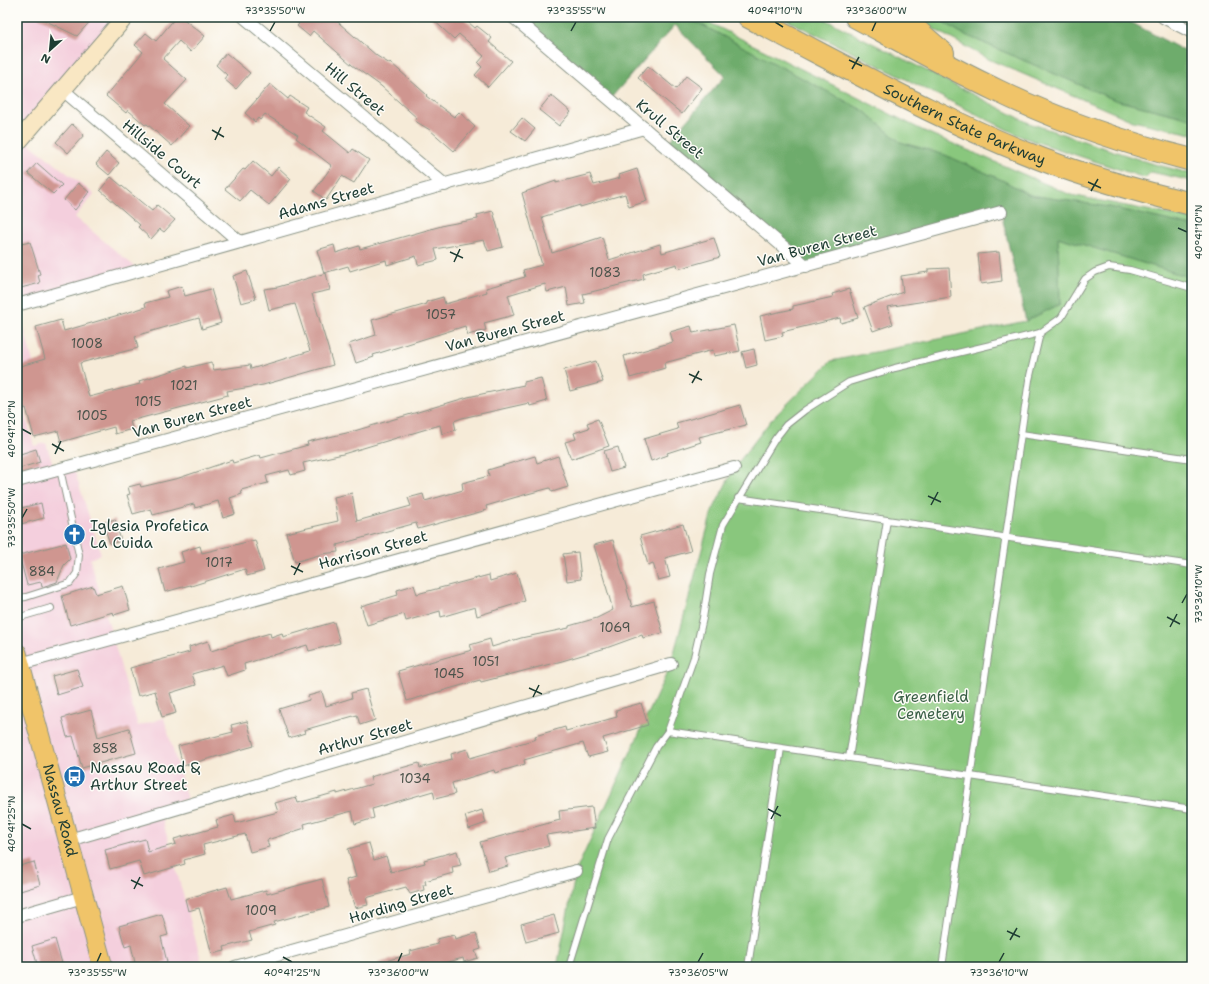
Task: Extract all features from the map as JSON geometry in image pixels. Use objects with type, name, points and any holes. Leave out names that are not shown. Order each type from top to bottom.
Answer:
[{"type":"highway","name":"Southern State Parkway","points":[[749,17],[941,114],[1014,148],[1120,186],[1192,204]]},
{"type":"highway","points":[[856,17],[975,80],[1075,124],[1192,160]]},
{"type":"highway","points":[[894,17],[913,27],[975,80]]},
{"type":"main road","points":[[17,143],[126,17]]},
{"type":"main road","name":"Nassau Road","points":[[19,658],[103,967]]},
{"type":"street","name":"Hill Street","points":[[244,17],[445,185]]},
{"type":"street","name":"Krull Street","points":[[513,17],[806,266]]},
{"type":"street","points":[[1163,17],[1192,32]]},
{"type":"street","name":"Hillside Court","points":[[63,90],[240,242]]},
{"type":"street","name":"Adams Street","points":[[17,305],[644,128]]},
{"type":"street","name":"Van Buren Street","points":[[17,481],[1001,212]]},
{"type":"street","name":"Harrison Street","points":[[19,658],[734,468]]},
{"type":"street","name":"Arthur Street","points":[[69,840],[671,664]]},
{"type":"street","name":"Harding Street","points":[[235,967],[576,871]]},
{"type":"street","points":[[17,916],[83,897]]},
{"type":"lane","points":[[569,967],[608,839],[656,747],[668,731],[694,657],[703,618],[710,574],[723,525],[775,439],[786,425],[805,410],[849,382],[895,368],[1040,333],[1061,318],[1085,279],[1095,272],[1109,267],[1130,270],[1192,288]]},
{"type":"lane","points":[[942,967],[1029,380],[1040,333]]},
{"type":"lane","points":[[1021,434],[1192,459]]},
{"type":"lane","points":[[17,598],[26,598],[70,583],[78,573],[79,555],[60,469]]},
{"type":"lane","points":[[738,498],[1192,565]]},
{"type":"lane","points":[[849,758],[887,520]]},
{"type":"lane","points":[[17,618],[51,608]]},
{"type":"lane","points":[[668,731],[1192,809]]},
{"type":"lane","points":[[748,967],[781,748]]},
{"type":"shaded area","points":[[17,17],[125,17],[22,138],[94,194],[75,217],[140,271],[18,305],[44,404],[24,410],[34,446],[46,443],[55,471],[73,466],[101,554],[90,559],[138,726],[164,718],[187,799],[159,807],[203,967],[17,967]]},
{"type":"green space","points":[[513,17],[687,17],[864,111],[900,142],[945,155],[1002,180],[1030,195],[1109,207],[1192,226],[1192,278],[1058,237],[1060,304],[1026,321],[1001,212],[806,266],[665,146],[725,76],[675,25],[610,99]]},
{"type":"green space","points":[[687,17],[698,17],[924,131],[1071,195],[1192,219],[1192,226],[1109,207],[1030,195],[1002,180],[945,155],[900,142],[864,111]]},
{"type":"green space","points":[[781,17],[821,17],[1029,123],[1150,163],[1192,174],[1192,181],[1151,172],[1145,178],[1022,137]]},
{"type":"green space","points":[[912,17],[935,17],[963,34],[1115,100],[1192,119],[1192,134],[1133,121],[988,59]]},
{"type":"green space","points":[[935,17],[1121,17],[1192,55],[1192,119],[1115,100],[963,34]]},
{"type":"green space","name":"Greenfield Cemetery","points":[[1058,237],[1192,278],[1192,967],[557,967],[576,871],[671,664],[712,512],[734,468],[772,419],[831,361],[1026,321],[1060,304]]},
{"type":"building","points":[[38,17],[94,17],[77,36]]},
{"type":"building","points":[[176,17],[181,17],[205,36],[191,52],[179,41],[163,59],[187,80],[165,104],[189,126],[172,146],[147,124],[145,125],[128,110],[126,113],[106,96],[143,52],[135,45],[146,33],[156,41]]},
{"type":"building","points":[[291,17],[332,17],[377,56],[390,64],[391,63],[427,95],[426,96],[454,117],[459,112],[475,127],[454,151],[430,130],[415,121],[417,118],[381,86],[352,65],[313,31],[309,36],[297,26],[299,24]]},
{"type":"building","points":[[430,17],[462,17],[475,28],[477,26],[492,38],[489,42],[511,61],[488,87],[475,75],[482,67],[478,63],[484,56],[459,34],[454,39]]},
{"type":"building","points":[[226,53],[250,73],[236,89],[224,79],[227,75],[216,65]]},
{"type":"building","points":[[648,66],[676,89],[686,76],[702,88],[682,114],[638,78]]},
{"type":"building","points":[[270,84],[288,99],[290,96],[307,107],[304,112],[326,127],[323,131],[350,153],[353,149],[369,160],[354,183],[342,176],[326,200],[314,191],[332,166],[296,138],[298,135],[265,114],[260,120],[258,118],[255,122],[245,113]]},
{"type":"building","points":[[551,95],[571,112],[559,126],[539,110]]},
{"type":"building","points":[[522,118],[535,129],[525,141],[511,131]]},
{"type":"building","points":[[72,124],[84,135],[68,153],[56,142]]},
{"type":"building","points":[[106,152],[119,163],[109,175],[96,164]]},
{"type":"building","points":[[253,161],[271,176],[278,167],[291,179],[269,205],[250,190],[240,201],[225,189],[243,169],[245,170]]},
{"type":"building","points":[[37,163],[62,185],[53,194],[28,173]]},
{"type":"building","points":[[637,169],[647,201],[629,207],[625,194],[580,207],[580,205],[542,217],[552,253],[602,237],[609,260],[660,244],[662,253],[714,238],[720,257],[678,269],[677,264],[643,274],[644,279],[583,294],[585,303],[569,306],[566,287],[547,292],[545,284],[508,295],[514,315],[484,323],[486,330],[468,335],[465,326],[373,355],[374,357],[356,363],[349,344],[376,335],[372,320],[427,304],[426,302],[443,297],[445,304],[487,292],[486,288],[525,277],[523,270],[542,265],[522,193],[556,181],[556,183],[590,174],[594,185],[620,178],[619,175]]},
{"type":"building","points":[[111,177],[152,211],[157,205],[175,220],[164,232],[160,229],[151,239],[138,227],[140,225],[100,190]]},
{"type":"building","points":[[78,183],[89,192],[75,210],[64,200]]},
{"type":"building","points":[[493,211],[503,247],[488,251],[484,240],[435,249],[438,260],[418,265],[416,256],[387,265],[386,260],[350,271],[348,266],[324,273],[317,250],[334,245],[336,253],[359,246],[360,249],[445,225],[478,219],[477,215]]},
{"type":"building","points":[[30,242],[40,274],[38,275],[40,283],[17,289],[17,245]]},
{"type":"building","points":[[999,252],[1002,281],[981,284],[978,254]]},
{"type":"building","points":[[949,268],[951,297],[887,307],[893,324],[873,331],[864,307],[903,292],[901,276],[928,272],[928,269]]},
{"type":"building","points":[[247,271],[256,299],[241,303],[233,276]]},
{"type":"building","points":[[326,273],[330,290],[312,294],[333,365],[263,385],[227,391],[228,395],[130,421],[132,429],[115,434],[114,427],[61,442],[58,431],[34,437],[26,408],[17,410],[17,367],[45,359],[36,327],[61,320],[64,331],[146,307],[145,303],[168,297],[166,291],[182,286],[185,296],[211,289],[221,323],[202,329],[199,318],[166,327],[135,336],[138,348],[80,363],[89,397],[140,384],[139,381],[187,366],[187,368],[211,362],[214,370],[250,365],[251,369],[310,351],[295,304],[269,310],[264,289],[278,287]]},
{"type":"building","points":[[849,289],[858,318],[841,323],[840,318],[782,332],[783,336],[765,340],[760,316],[793,309],[793,306],[833,297],[832,294]]},
{"type":"building","points":[[734,325],[740,351],[714,356],[713,350],[664,363],[665,368],[630,378],[624,356],[673,342],[670,332],[691,326],[693,333]]},
{"type":"building","points":[[754,349],[757,365],[746,368],[742,352]]},
{"type":"building","points":[[596,361],[603,382],[570,391],[564,370]]},
{"type":"building","points":[[541,378],[547,401],[530,406],[529,403],[462,418],[454,421],[456,430],[442,434],[440,425],[343,454],[303,463],[305,471],[291,475],[289,470],[266,476],[268,483],[241,490],[242,494],[230,498],[235,514],[223,518],[218,501],[195,508],[194,504],[153,515],[151,509],[133,514],[127,495],[130,494],[128,487],[140,484],[141,487],[179,478],[232,460],[233,463],[260,455],[261,458],[308,445],[307,442],[351,432],[468,397],[524,385],[524,382]]},
{"type":"building","points":[[740,405],[746,425],[699,437],[701,442],[667,453],[668,455],[651,461],[644,439],[678,429],[676,423]]},
{"type":"building","points":[[598,419],[609,446],[571,459],[565,442],[576,439],[574,433],[589,428],[587,423]]},
{"type":"building","points":[[618,447],[624,468],[610,472],[604,451]]},
{"type":"building","points":[[36,449],[40,462],[17,469],[17,455]]},
{"type":"building","points":[[535,456],[537,463],[558,456],[568,487],[552,492],[550,488],[520,496],[486,506],[487,510],[418,529],[416,523],[337,545],[338,552],[322,554],[295,562],[286,533],[338,521],[334,497],[352,493],[357,521],[411,506],[408,498],[423,494],[425,501],[463,490],[462,483],[489,476],[488,470]]},
{"type":"building","points":[[41,503],[44,518],[17,525],[17,509]]},
{"type":"building","points":[[115,519],[121,541],[110,544],[103,523]]},
{"type":"building","points":[[683,524],[691,551],[665,558],[670,577],[658,580],[653,563],[648,565],[640,536]]},
{"type":"building","points":[[255,540],[264,571],[247,576],[245,569],[191,586],[165,592],[159,569],[184,562],[181,552],[200,546],[202,553]]},
{"type":"building","points":[[613,540],[632,607],[654,601],[663,633],[643,638],[642,635],[609,647],[562,661],[481,682],[480,680],[407,701],[398,671],[472,650],[470,645],[490,639],[492,647],[521,638],[569,628],[569,626],[597,618],[613,610],[594,545]]},
{"type":"building","points":[[66,543],[70,559],[64,565],[57,582],[42,587],[41,582],[27,585],[19,555]]},
{"type":"building","points":[[578,552],[581,579],[567,581],[563,554]]},
{"type":"building","points":[[517,573],[525,601],[477,616],[475,607],[441,617],[440,611],[406,621],[404,614],[367,625],[361,606],[398,595],[397,590],[414,585],[417,594],[489,575],[490,581]]},
{"type":"building","points":[[93,586],[96,594],[123,586],[130,610],[114,615],[113,612],[70,625],[62,596]]},
{"type":"building","points":[[334,622],[340,643],[309,651],[307,645],[244,664],[245,670],[227,676],[223,665],[192,674],[196,685],[170,693],[176,713],[162,717],[155,691],[138,696],[130,668],[190,652],[189,647],[208,641],[211,651],[270,633],[271,637],[282,633],[283,637]]},
{"type":"building","points":[[77,669],[83,687],[57,695],[52,676]]},
{"type":"building","points":[[366,689],[375,720],[360,725],[357,715],[304,730],[305,733],[289,738],[279,709],[309,700],[308,696],[322,692],[326,706],[352,698],[351,693]]},
{"type":"building","points":[[641,703],[648,725],[603,738],[608,752],[588,757],[583,743],[524,760],[525,764],[495,773],[494,770],[452,783],[455,794],[435,799],[433,791],[372,809],[374,818],[355,824],[352,811],[304,824],[305,828],[267,840],[269,847],[250,852],[245,834],[203,845],[205,854],[184,860],[185,864],[144,876],[139,861],[110,869],[105,850],[145,839],[148,852],[176,844],[174,839],[218,827],[216,820],[234,815],[236,823],[278,812],[275,803],[296,797],[298,803],[337,792],[337,794],[372,784],[370,777],[419,763],[420,768],[452,759],[451,754],[467,749],[470,758],[536,739],[535,736],[565,727],[566,731],[617,717],[616,710]]},
{"type":"building","points":[[91,710],[98,737],[129,728],[136,753],[82,768],[73,736],[67,737],[62,718]]},
{"type":"building","points":[[247,721],[254,746],[183,766],[178,746],[233,732],[231,725]]},
{"type":"building","points":[[592,807],[595,828],[546,835],[549,846],[505,858],[508,866],[489,871],[480,842],[560,820],[559,811]]},
{"type":"building","points":[[482,810],[486,823],[469,829],[465,816]]},
{"type":"building","points":[[369,843],[374,860],[386,856],[391,872],[425,863],[424,860],[457,851],[461,865],[452,867],[453,873],[425,881],[426,885],[423,885],[424,890],[410,894],[406,887],[366,898],[368,905],[355,908],[346,880],[356,877],[348,849]]},
{"type":"building","points":[[34,862],[40,885],[17,892],[17,873],[21,872],[19,866]]},
{"type":"building","points":[[322,879],[329,907],[274,922],[275,925],[249,932],[252,940],[224,947],[225,951],[212,954],[199,908],[188,911],[185,899],[227,887],[231,899],[266,890],[267,894]]},
{"type":"building","points":[[162,914],[168,935],[161,937],[167,962],[149,967],[136,967],[131,945],[125,947],[119,926]]},
{"type":"building","points":[[554,915],[559,933],[526,942],[521,924]]},
{"type":"building","points":[[476,933],[481,949],[475,951],[478,958],[464,962],[463,958],[430,967],[379,967],[378,963],[411,954],[410,951],[438,944],[437,939],[454,935],[455,939]]},
{"type":"building","points":[[55,939],[63,967],[38,967],[32,946]]},
{"type":"place","name":"Iglesia Profetica La Cuida","points":[[74,535]]},
{"type":"place","name":"Nassau Road & Arthur Street","points":[[74,777]]}]
